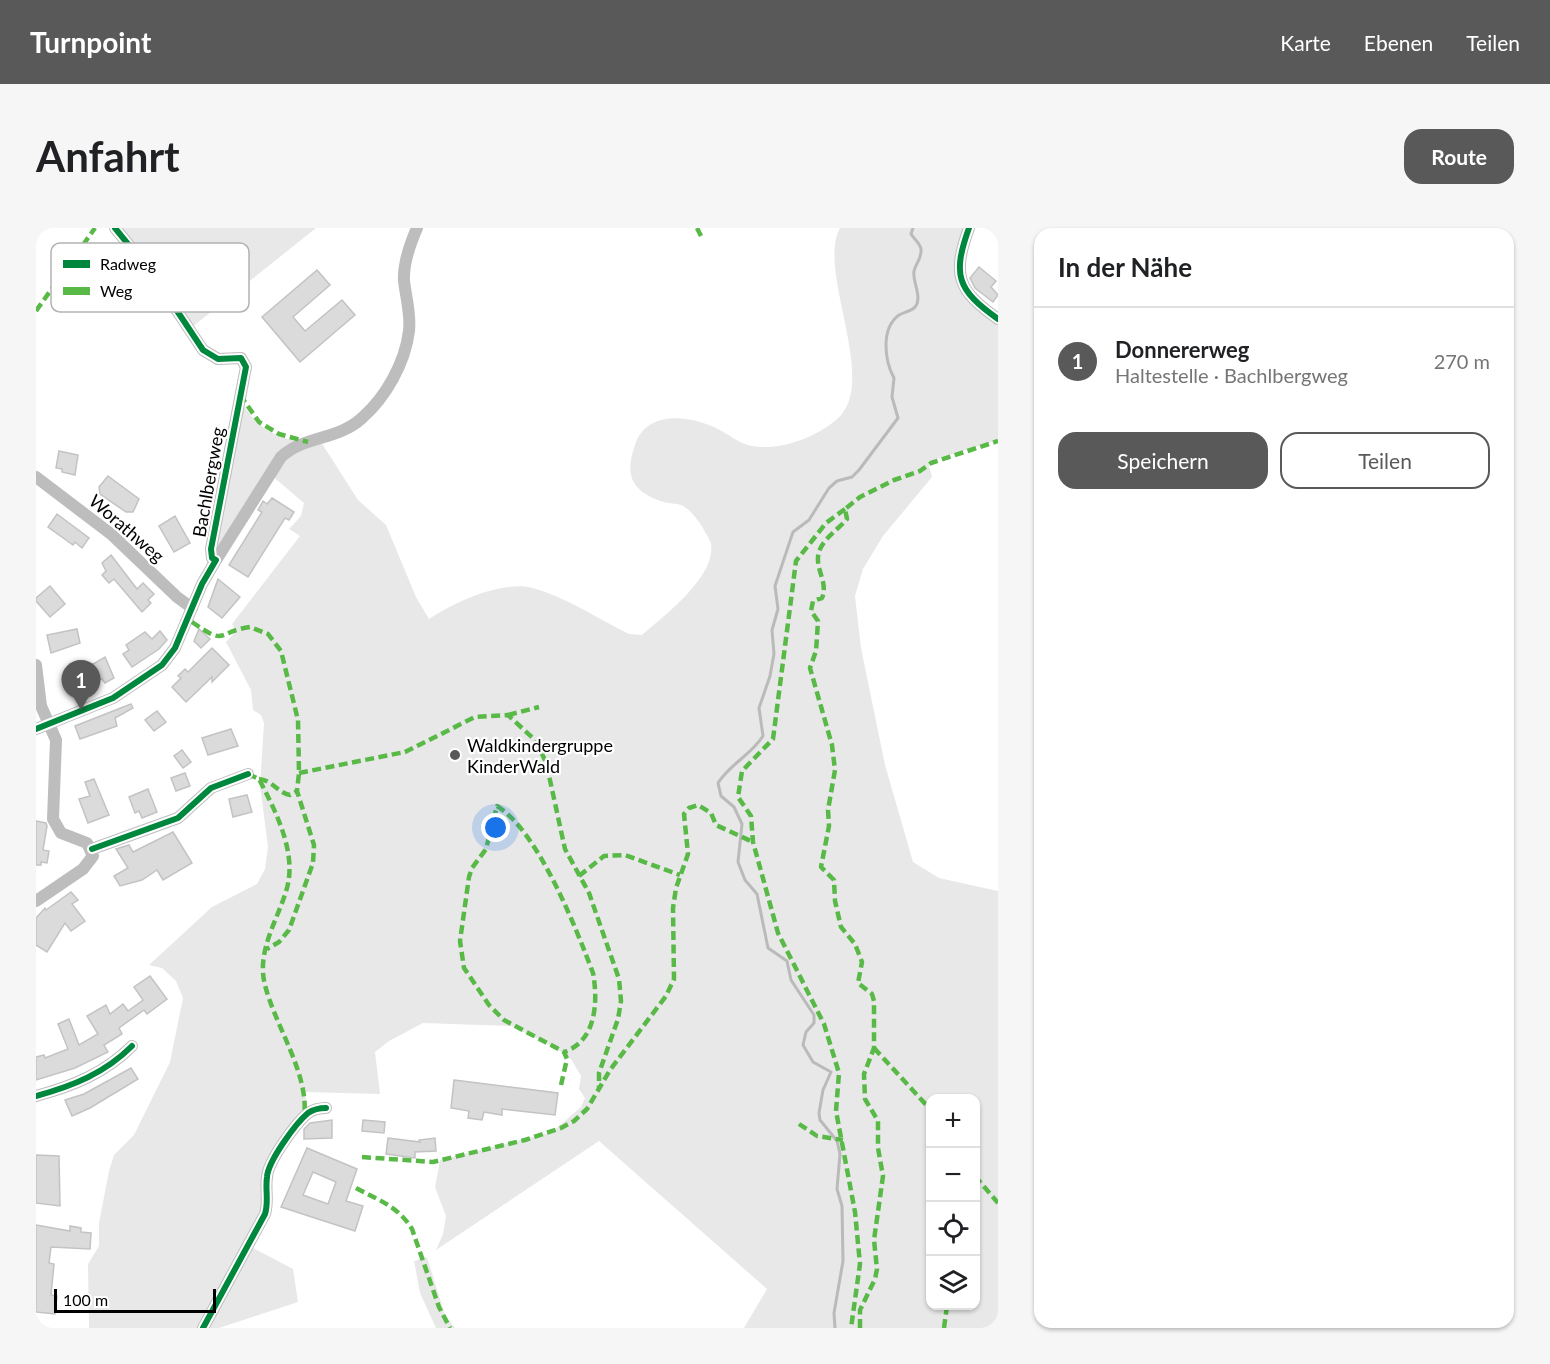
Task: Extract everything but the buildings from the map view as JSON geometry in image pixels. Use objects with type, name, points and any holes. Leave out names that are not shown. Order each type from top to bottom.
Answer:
[{"type":"street","name":"Bachlbergweg","points":[[115,228],[127,243]]},
{"type":"street","points":[[216,560],[281,457],[296,446],[336,435],[351,427],[372,409],[386,389],[401,359],[409,331],[404,278],[409,249],[417,228]]},
{"type":"street","points":[[969,228],[960,258],[961,284],[974,301],[998,319]]},
{"type":"street","name":"Bachlbergweg","points":[[36,729],[113,698],[154,672],[173,652],[216,560],[212,558],[211,549],[246,364],[242,358],[215,358],[203,350],[178,312]]},
{"type":"street","name":"Worathweg","points":[[36,477],[111,534],[177,597],[192,608]]},
{"type":"street","points":[[36,665],[41,706],[56,740],[53,819],[61,833],[87,843],[92,849],[90,863],[36,901]]},
{"type":"street","points":[[92,849],[178,818],[211,788],[248,774]]},
{"type":"street","points":[[36,1096],[101,1072],[116,1062],[132,1046]]},
{"type":"street","points":[[203,1328],[265,1214],[268,1202],[267,1175],[270,1166],[297,1125],[310,1111],[326,1108]]},
{"type":"shaded area","points":[[119,228],[316,228],[249,282],[249,243],[130,243]]},
{"type":"shaded area","points":[[840,228],[967,228],[957,273],[998,322],[998,440],[928,462],[932,477],[883,536],[863,569],[855,596],[861,648],[885,765],[913,862],[939,878],[998,891],[998,1328],[744,1328],[767,1289],[599,1141],[436,1250],[443,1234],[446,1216],[435,1187],[440,1160],[552,1132],[581,1107],[585,1098],[579,1089],[581,1076],[571,1059],[557,1049],[512,1026],[423,1023],[389,1041],[375,1052],[380,1094],[305,1092],[308,1117],[296,1129],[277,1160],[270,1177],[251,1247],[293,1269],[298,1302],[219,1328],[89,1328],[88,1264],[99,1246],[99,1223],[109,1171],[114,1155],[134,1135],[170,1062],[183,998],[176,981],[162,968],[149,965],[212,907],[257,884],[265,869],[268,847],[260,785],[264,723],[261,715],[253,710],[251,690],[226,642],[236,631],[232,624],[300,536],[289,529],[301,516],[304,503],[271,475],[283,458],[321,442],[358,500],[386,525],[416,597],[429,619],[479,594],[521,586],[545,592],[570,603],[629,634],[642,635],[675,607],[697,582],[710,557],[711,544],[701,525],[688,509],[653,498],[638,488],[633,481],[630,466],[635,445],[648,426],[670,418],[694,420],[716,428],[747,445],[762,447],[796,442],[818,432],[836,420],[848,403],[852,381],[851,355],[836,272],[835,247]]},
{"type":"shaded area","points":[[179,312],[211,312],[191,328]]},
{"type":"shaded area","points":[[243,404],[254,419],[268,430],[284,438],[302,442],[291,446],[215,554]]},
{"type":"shaded area","points":[[427,1257],[445,1315],[455,1328],[436,1328],[420,1293],[414,1261]]},
{"type":"waterway","points":[[835,1328],[834,1313],[843,1261],[842,1206],[837,1189],[840,1154],[837,1141],[820,1120],[819,1113],[823,1090],[831,1072],[813,1062],[803,1045],[806,1032],[814,1023],[814,1015],[791,980],[787,961],[768,948],[757,894],[745,880],[738,862],[742,824],[734,807],[721,796],[718,783],[763,736],[759,708],[770,676],[774,654],[772,630],[778,609],[775,586],[793,532],[809,520],[829,488],[837,481],[852,477],[859,470],[898,418],[892,397],[894,378],[888,363],[886,345],[889,328],[893,321],[899,315],[914,308],[918,299],[914,271],[921,249],[911,234],[913,228]]},
{"type":"marked path","points":[[84,243],[95,228]]},
{"type":"marked path","points":[[697,228],[702,238]]},
{"type":"marked path","points":[[36,311],[51,290]]},
{"type":"marked path","points":[[240,395],[259,422],[279,434],[308,442]]},
{"type":"marked path","points":[[860,1328],[860,1310],[875,1279],[877,1269],[874,1240],[883,1176],[878,1148],[878,1121],[865,1099],[864,1074],[874,1048],[874,1001],[872,994],[858,983],[862,962],[855,944],[841,927],[835,901],[834,880],[821,867],[829,826],[828,810],[835,770],[832,745],[810,668],[816,651],[818,621],[811,611],[813,601],[822,598],[824,593],[818,557],[825,541],[847,519],[845,509],[860,497],[894,480],[920,471],[931,463],[998,441]]},
{"type":"marked path","points":[[845,509],[826,523],[796,561],[773,739],[742,771],[738,797],[751,816],[753,842],[778,933],[824,1024],[839,1073],[836,1111],[855,1212],[860,1264],[851,1328]]},
{"type":"marked path","points":[[192,622],[217,636],[250,627],[268,634],[281,651],[298,720],[297,791],[314,845],[313,863],[289,930],[279,942],[267,949]]},
{"type":"marked path","points":[[508,715],[539,707]]},
{"type":"marked path","points":[[299,773],[405,752],[475,717],[508,715],[535,740],[546,762],[565,849],[589,893],[619,979],[621,1001],[618,1019],[599,1073],[599,1088]]},
{"type":"marked path","points":[[248,774],[259,779],[272,804],[287,846],[289,860],[287,888],[269,936],[263,960],[263,972],[270,1001],[302,1084],[304,1117]]},
{"type":"marked path","points":[[259,779],[286,794],[290,795],[297,791]]},
{"type":"marked path","points":[[362,1157],[433,1162],[525,1140],[561,1128],[574,1121],[587,1109],[610,1070],[666,996],[674,979],[673,908],[676,888],[688,854],[684,814],[689,808],[698,805],[711,813],[716,825],[753,842]]},
{"type":"marked path","points":[[561,1085],[567,1059],[564,1052],[504,1020],[489,1005],[464,968],[460,941],[469,877],[472,868],[486,849],[497,806],[527,836],[541,858],[577,931],[593,973],[595,1007],[589,1029],[575,1047],[564,1052]]},
{"type":"marked path","points":[[579,876],[604,856],[625,855],[680,875]]},
{"type":"marked path","points":[[874,1048],[926,1105]]},
{"type":"marked path","points":[[799,1124],[817,1136],[843,1140]]},
{"type":"marked path","points":[[980,1182],[998,1203]]},
{"type":"marked path","points":[[356,1188],[394,1209],[412,1229],[439,1307],[450,1328]]},
{"type":"marked path","points":[[944,1328],[946,1310]]},
{"type":"cycle path","points":[[115,228],[127,243]]},
{"type":"cycle path","points":[[969,228],[961,258],[962,280],[966,290],[974,299],[998,319]]},
{"type":"cycle path","points":[[36,729],[113,698],[162,665],[175,648],[202,584],[216,560],[212,558],[211,549],[246,367],[241,358],[218,359],[203,350],[178,312]]},
{"type":"cycle path","points":[[92,849],[178,818],[211,788],[248,774]]},
{"type":"cycle path","points":[[36,1096],[63,1088],[100,1071],[132,1046]]},
{"type":"cycle path","points":[[203,1328],[265,1214],[267,1177],[277,1152],[308,1113],[326,1108]]},
{"type":"place","name":"Donnererweg","points":[[81,710]]},
{"type":"place","name":"Waldkindergruppe KinderWald","points":[[455,755]]}]
